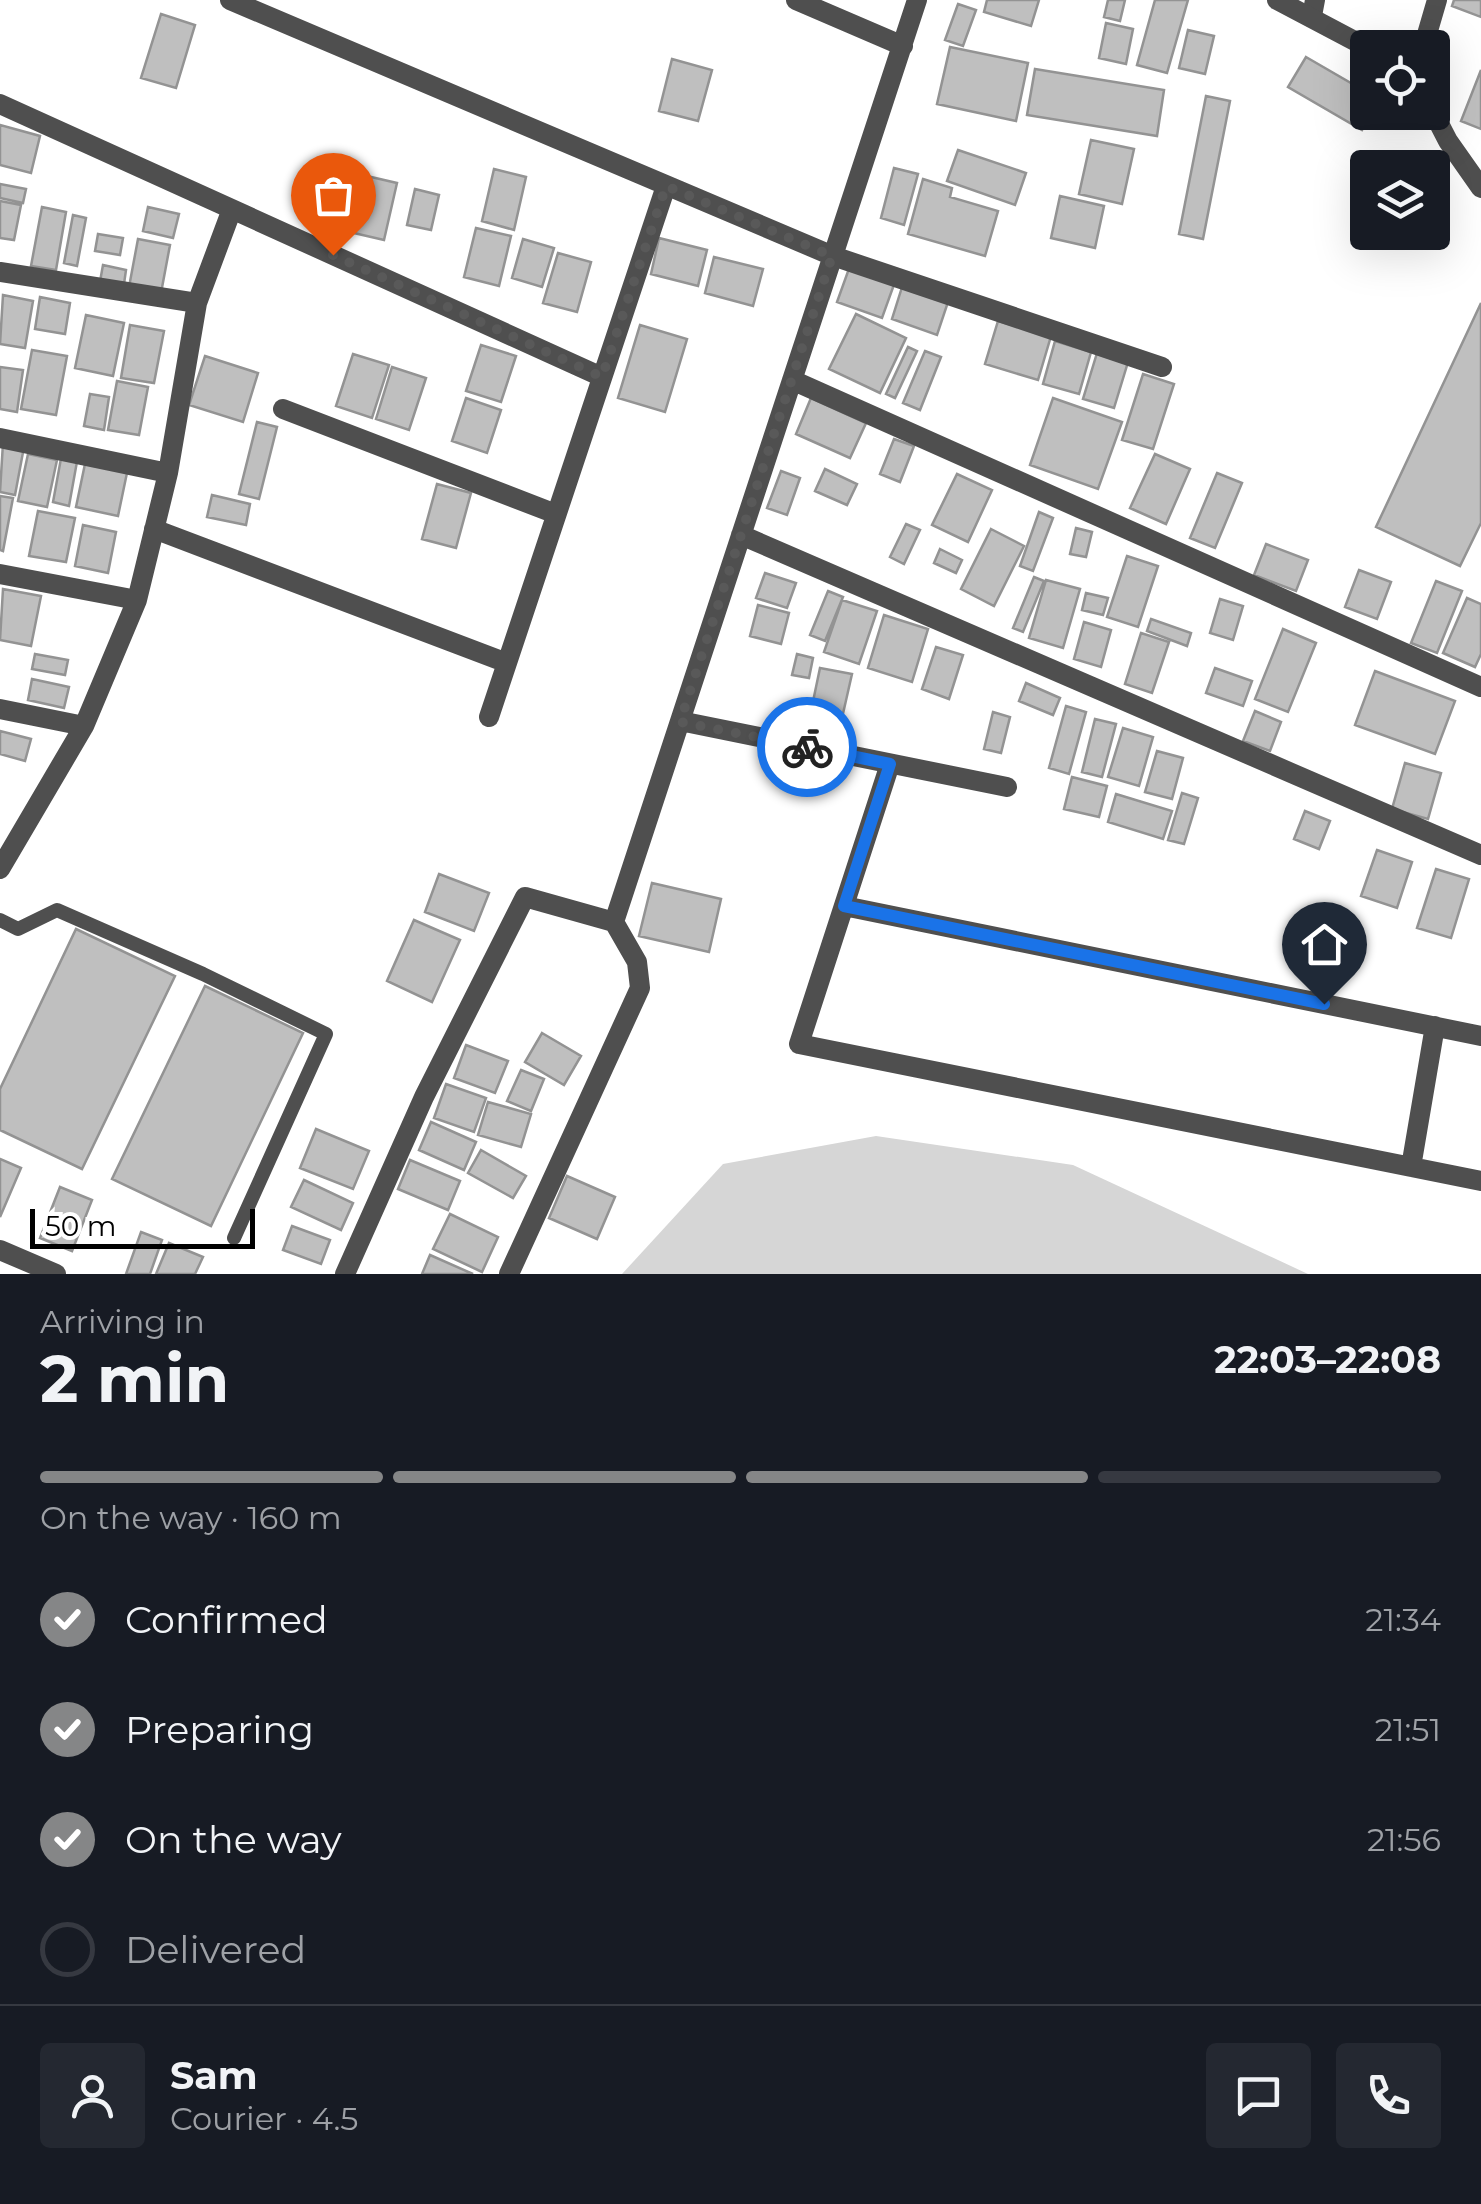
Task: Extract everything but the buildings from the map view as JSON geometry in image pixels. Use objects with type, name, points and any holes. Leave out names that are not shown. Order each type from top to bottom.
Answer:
[{"type":"street","points":[[230,0],[832,256],[1162,367]]},
{"type":"street","points":[[796,0],[903,46]]},
{"type":"street","points":[[614,922],[917,0]]},
{"type":"street","points":[[1277,0],[1314,8],[1350,35]]},
{"type":"street","points":[[1428,30],[1437,0]]},
{"type":"street","points":[[0,104],[602,377]]},
{"type":"street","points":[[1442,130],[1481,188]]},
{"type":"street","points":[[489,717],[666,186]]},
{"type":"street","points":[[0,870],[84,726],[137,600],[168,473],[197,303],[232,209]]},
{"type":"street","points":[[0,272],[197,303]]},
{"type":"street","points":[[792,380],[1481,687]]},
{"type":"street","points":[[282,409],[556,514]]},
{"type":"street","points":[[0,438],[168,473]]},
{"type":"street","points":[[154,529],[507,663]]},
{"type":"street","points":[[741,535],[1481,855]]},
{"type":"street","points":[[0,574],[137,600]]},
{"type":"street","points":[[0,709],[84,726]]},
{"type":"street","points":[[680,722],[1007,787]]},
{"type":"street","points":[[890,764],[799,1044],[1481,1181]]},
{"type":"street","points":[[345,1274],[424,1097],[524,896],[614,922],[636,962],[640,988],[509,1274]]},
{"type":"street","points":[[844,906],[1481,1036]]},
{"type":"street","points":[[1411,1167],[1435,1026]]},
{"type":"street","points":[[0,1250],[56,1274]]},
{"type":"lane","points":[[0,920],[18,928],[57,910],[326,1034],[234,1238]]},
{"type":"shaded area","points":[[876,1136],[1073,1165],[1308,1274],[622,1274],[723,1164]]},
{"type":"way so far","points":[[333,255],[602,377],[666,186],[832,256],[680,722],[807,747]]},
{"type":"route","points":[[807,747],[890,764],[844,906],[1324,1004]]}]
